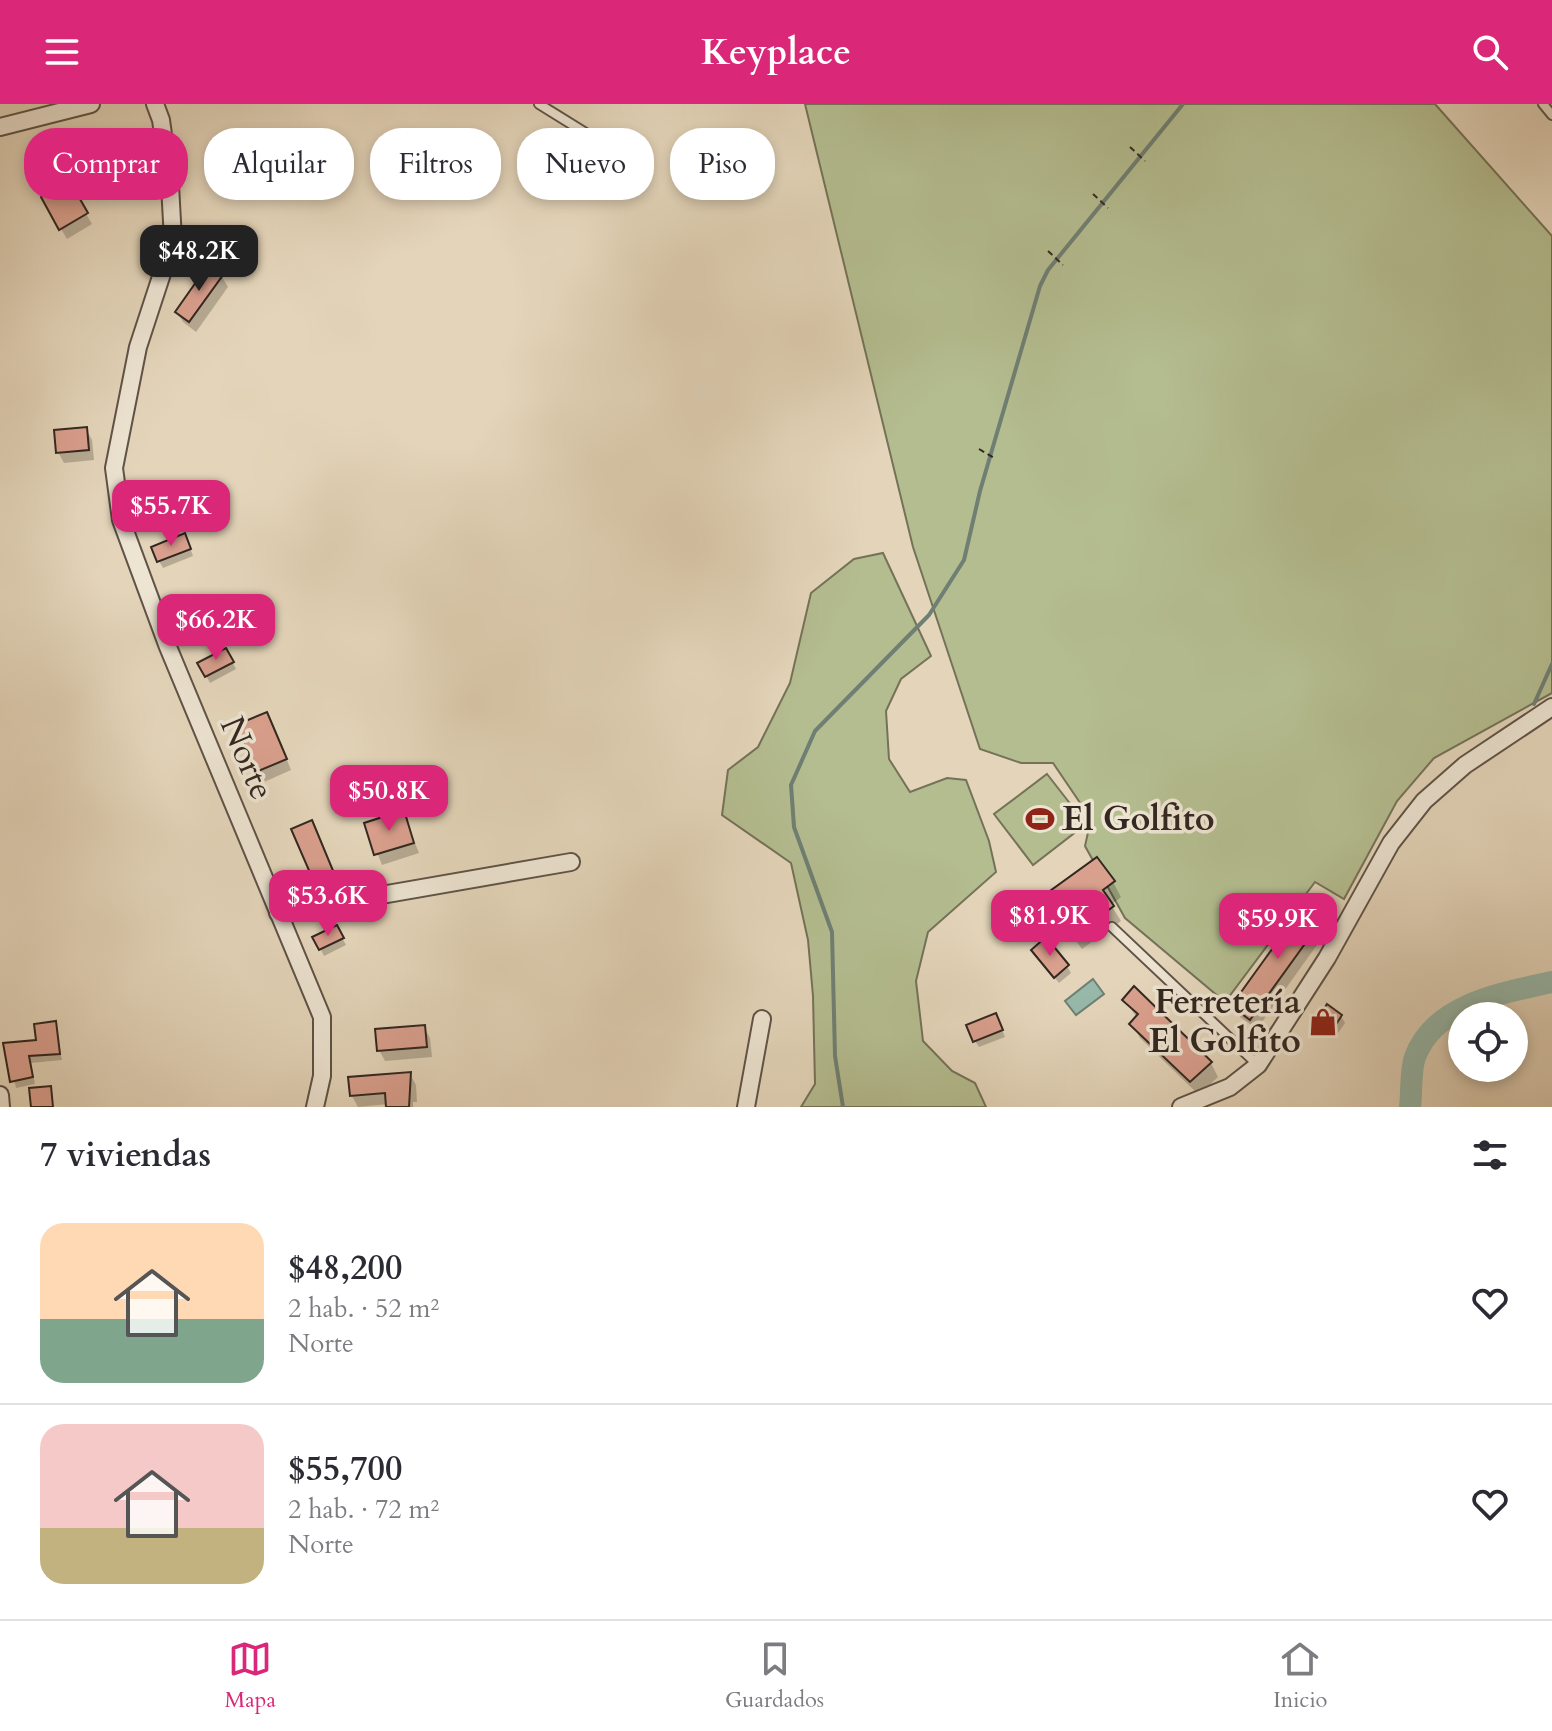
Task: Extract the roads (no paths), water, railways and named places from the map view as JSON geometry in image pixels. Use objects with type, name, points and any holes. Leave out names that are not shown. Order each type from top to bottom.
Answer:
[{"type":"street","points":[[0,127],[91,104]]},
{"type":"street","name":"Norte","points":[[155,104],[161,120],[170,185],[173,240],[138,347],[114,468],[121,520],[168,647],[322,1017],[322,1076],[315,1107]]},
{"type":"street","points":[[1181,1107],[1230,1087],[1258,1065],[1327,958],[1391,843],[1424,801],[1465,765],[1552,707]]},
{"type":"street","points":[[278,913],[571,862]]},
{"type":"street","points":[[746,1107],[762,1019]]},
{"type":"street","points":[[0,1095],[1,1107]]},
{"type":"lane","points":[[539,104],[578,128]]},
{"type":"lane","points":[[1543,104],[1552,115]]},
{"type":"lane","points":[[1112,927],[1258,1065]]},
{"type":"waterway","points":[[843,1107],[835,1056],[832,932],[794,827],[791,785],[815,731],[929,615],[964,560],[980,491],[1040,286],[1048,270],[1183,104]]},
{"type":"waterway","points":[[1534,704],[1552,664]]},
{"type":"waterway","points":[[1410,1107],[1415,1057],[1438,1024],[1473,1003],[1552,982]]},
{"type":"place","name":"El Golfito","points":[[1040,819]]},
{"type":"place","name":"Ferretería El Golfito","points":[[1323,1022]]}]
